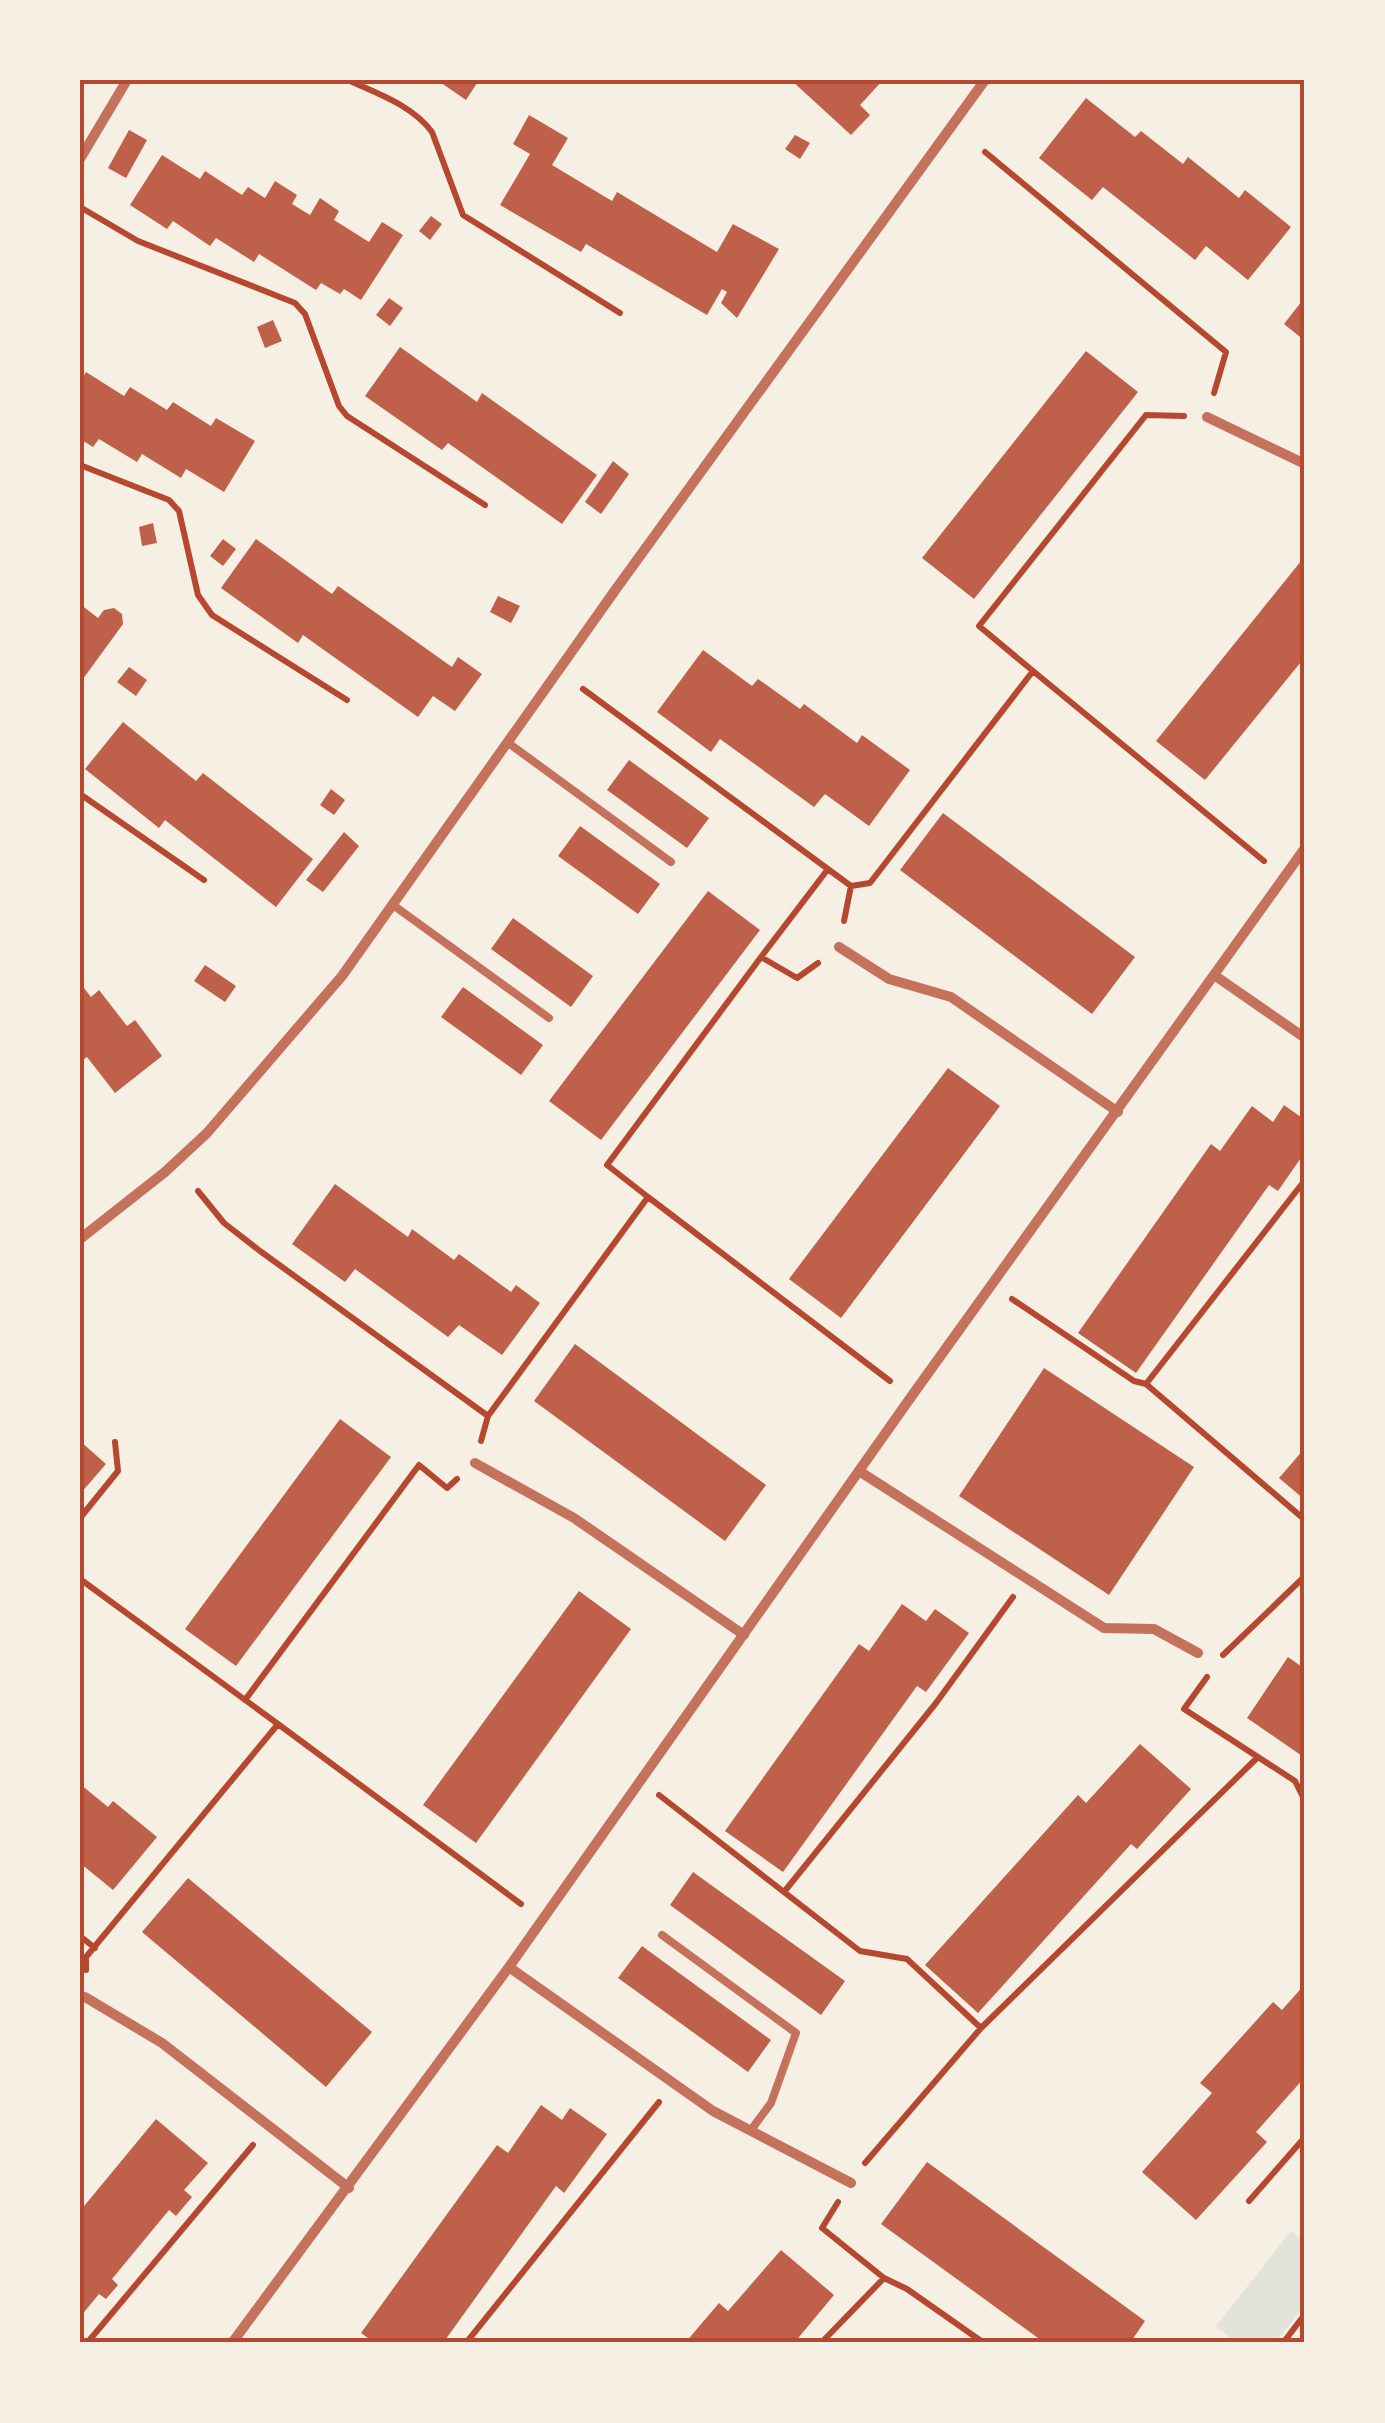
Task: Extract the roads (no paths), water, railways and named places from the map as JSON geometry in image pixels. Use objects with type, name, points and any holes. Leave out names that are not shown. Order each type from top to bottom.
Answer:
[{"type":"street","points":[[80,159],[127,80]]},
{"type":"street","points":[[80,1239],[207,1133],[342,976],[985,80]]},
{"type":"street","points":[[1207,417],[1305,464]]},
{"type":"street","points":[[232,2343],[509,1967],[910,1398],[1305,848]]},
{"type":"street","points":[[839,947],[889,978],[951,996],[1118,1112]]},
{"type":"street","points":[[1214,975],[1305,1038]]},
{"type":"street","points":[[475,1462],[574,1518],[744,1635]]},
{"type":"street","points":[[859,1471],[1104,1628],[1154,1629],[1198,1654]]},
{"type":"street","points":[[509,1967],[713,2111],[851,2183]]},
{"type":"street","points":[[85,1997],[162,2043],[349,2188]]},
{"type":"lane","points":[[507,742],[671,862]]},
{"type":"lane","points":[[393,905],[549,1018]]},
{"type":"lane","points":[[662,1936],[796,2033],[771,2104],[751,2130]]}]
